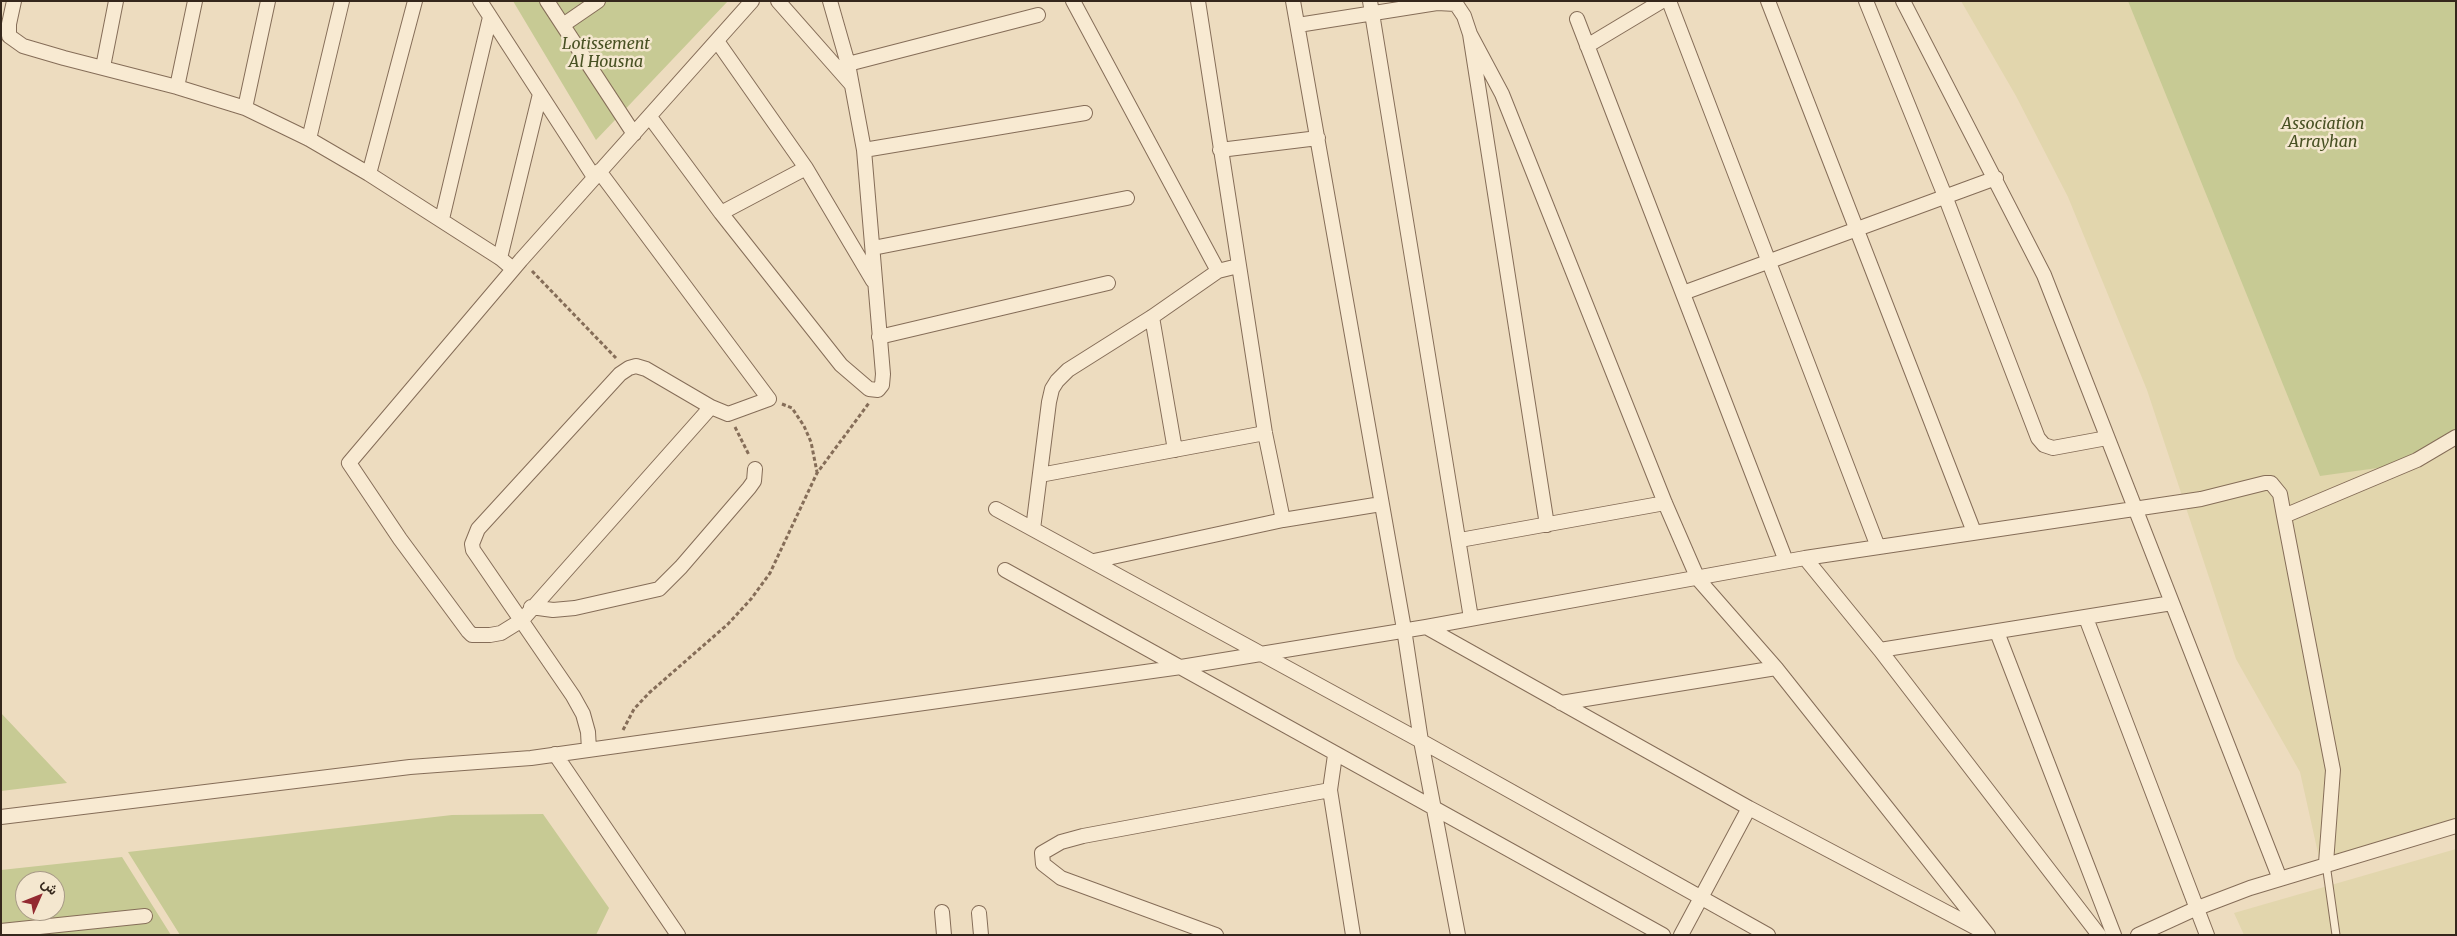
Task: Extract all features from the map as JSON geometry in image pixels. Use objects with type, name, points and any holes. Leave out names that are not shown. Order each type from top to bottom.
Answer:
[{"type":"street","points":[[14,1],[8,24],[10,36],[23,46],[177,87],[245,108],[308,139],[370,174],[500,258],[517,265]]},
{"type":"street","points":[[103,67],[116,1]]},
{"type":"street","points":[[177,87],[195,1]]},
{"type":"street","points":[[245,108],[268,1]]},
{"type":"street","points":[[308,139],[342,1]]},
{"type":"street","points":[[370,174],[415,1]]},
{"type":"street","points":[[480,1],[540,94],[596,174],[769,399],[728,414],[711,407],[646,369],[636,366],[627,369],[620,374],[478,529],[474,538],[473,550],[522,620],[583,714],[588,732],[589,750]]},
{"type":"street","points":[[547,1],[634,134]]},
{"type":"street","points":[[563,25],[598,1]]},
{"type":"street","points":[[711,407],[531,607],[522,620],[501,634],[472,635],[400,539],[350,462],[596,174],[650,117],[752,1]]},
{"type":"street","points":[[778,1],[852,86]]},
{"type":"street","points":[[1073,1],[1218,271]]},
{"type":"street","points":[[1198,1],[1238,266],[1266,433],[1283,520]]},
{"type":"street","points":[[1293,1],[1404,629],[1421,741],[1458,935]]},
{"type":"street","points":[[1587,46],[1662,1]]},
{"type":"street","points":[[1669,1],[1878,547]]},
{"type":"street","points":[[1768,1],[1974,532]]},
{"type":"street","points":[[1866,1],[1945,196],[2038,438],[2044,444],[2054,448],[2107,438]]},
{"type":"street","points":[[1903,1],[1996,178],[2044,275],[2280,879]]},
{"type":"street","points":[[650,117],[721,212],[841,365],[869,389],[878,390],[882,385],[883,374],[864,150],[848,64],[831,2]]},
{"type":"street","points":[[1298,25],[1371,8],[1452,2],[1461,9],[1470,34],[1502,94],[1665,503],[1698,579],[1776,668],[1988,934]]},
{"type":"street","points":[[1371,8],[1460,540],[1471,618]]},
{"type":"street","points":[[848,64],[1038,15]]},
{"type":"street","points":[[442,219],[490,17]]},
{"type":"street","points":[[1577,19],[1786,561]]},
{"type":"street","points":[[1470,34],[1548,525]]},
{"type":"street","points":[[717,41],[806,168],[874,283]]},
{"type":"street","points":[[500,258],[540,94]]},
{"type":"street","points":[[864,150],[1085,113]]},
{"type":"street","points":[[1220,150],[1318,138]]},
{"type":"street","points":[[721,212],[806,168]]},
{"type":"street","points":[[1683,294],[1996,178]]},
{"type":"street","points":[[873,248],[1127,198]]},
{"type":"street","points":[[1033,530],[1048,402],[1057,381],[1068,370],[1152,317],[1218,271],[1238,266]]},
{"type":"street","points":[[879,336],[1108,283]]},
{"type":"street","points":[[1152,317],[1175,450]]},
{"type":"street","points":[[1040,475],[1266,433]]},
{"type":"street","points":[[2284,516],[2417,460],[2456,437]]},
{"type":"street","points":[[531,607],[553,610],[575,608],[659,589],[682,567],[749,488],[754,481],[755,469]]},
{"type":"street","points":[[1,817],[410,767],[589,750],[617,744],[1181,667],[1404,629],[1426,627],[1698,579],[1786,561],[2200,499],[2271,483],[2280,494],[2333,770],[2326,863]]},
{"type":"street","points":[[1460,540],[1665,503]]},
{"type":"street","points":[[1094,561],[1283,520],[1381,504]]},
{"type":"street","points":[[996,510],[1094,561],[1259,655],[1421,741],[1768,935]]},
{"type":"street","points":[[1806,558],[1880,650],[2099,935]]},
{"type":"street","points":[[1005,570],[1335,755],[1663,935]]},
{"type":"street","points":[[1880,650],[2086,618],[2172,602]]},
{"type":"street","points":[[2086,618],[2195,909],[2207,935]]},
{"type":"street","points":[[1426,627],[1749,808],[1988,934]]},
{"type":"street","points":[[1997,632],[2114,935]]},
{"type":"street","points":[[1562,703],[1776,668]]},
{"type":"street","points":[[556,754],[678,935]]},
{"type":"street","points":[[1335,755],[1330,790],[1353,935]]},
{"type":"street","points":[[1216,935],[1061,878],[1043,864],[1042,853],[1061,842],[1082,836],[1330,790]]},
{"type":"street","points":[[1681,935],[1749,808]]},
{"type":"street","points":[[2138,935],[2195,909],[2326,863],[2456,826]]},
{"type":"street","points":[[942,912],[944,935]]},
{"type":"street","points":[[979,913],[980,935]]},
{"type":"street","points":[[1,931],[145,916]]},
{"type":"lane","points":[[2326,863],[2336,935]]},
{"type":"path","points":[[517,265],[627,369]]},
{"type":"path","points":[[617,744],[625,725],[639,703],[667,676],[728,624],[751,599],[770,573],[817,473],[878,390]]},
{"type":"path","points":[[769,399],[792,408],[804,426],[813,450],[817,473]]},
{"type":"path","points":[[728,414],[755,469]]},
{"type":"green space","name":"Lotissement Al Housna","points":[[513,1],[728,1],[596,140]]},
{"type":"green space","points":[[1961,1],[2456,1],[2456,820],[2320,862],[2300,772],[2236,659],[2147,390],[2068,197],[2016,96]]},
{"type":"green space","name":"Association Arrayhan","points":[[2128,1],[2456,1],[2456,440],[2406,464],[2320,476]]},
{"type":"green space","points":[[1,713],[67,783],[1,791]]},
{"type":"green space","points":[[543,814],[609,908],[596,935],[180,935],[128,852],[452,815]]},
{"type":"green space","points":[[2456,849],[2456,935],[2244,935],[2234,913]]},
{"type":"green space","points":[[122,857],[171,935],[1,935],[1,870]]}]
